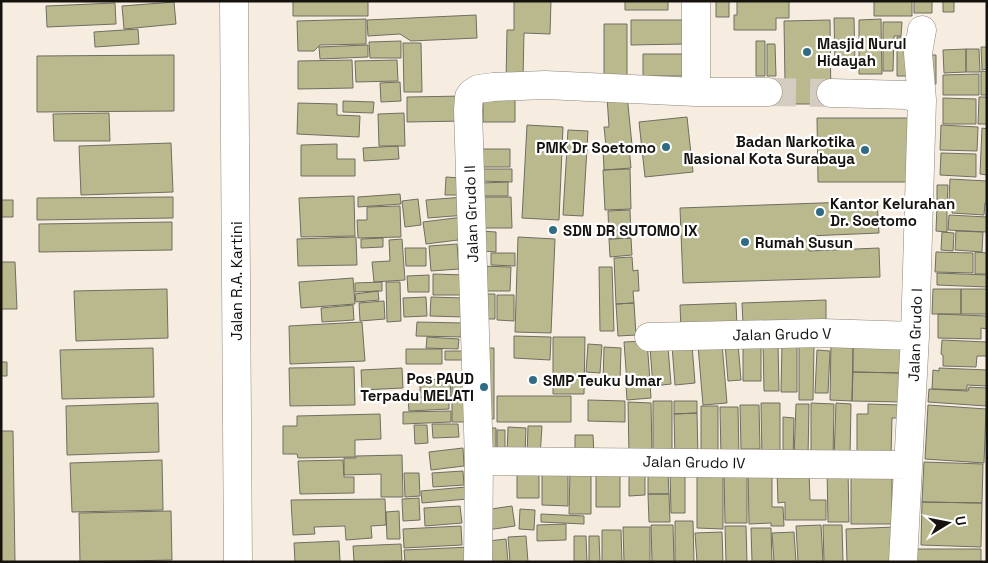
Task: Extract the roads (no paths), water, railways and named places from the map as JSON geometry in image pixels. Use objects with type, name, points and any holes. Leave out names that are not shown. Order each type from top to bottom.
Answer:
[{"type":"street","name":"Jalan R.A. Kartini","points":[[234,1],[238,562]]},
{"type":"street","points":[[696,1],[696,92],[768,92]]},
{"type":"street","name":"Jalan Grudo I","points":[[903,562],[915,336],[922,104],[918,53],[922,30]]},
{"type":"street","name":"Jalan Grudo II","points":[[478,562],[480,461],[469,97],[478,89],[545,85],[696,92]]},
{"type":"street","points":[[831,93],[906,95],[922,104]]},
{"type":"street","name":"Jalan Grudo V","points":[[649,337],[822,333],[915,336]]},
{"type":"street","name":"Jalan Grudo IV","points":[[480,461],[908,465]]},
{"type":"tunnel","points":[[768,92],[831,93]]},
{"type":"place","name":"Masjid Nurul Hidayah","points":[[807,52]]},
{"type":"place","name":"PMK Dr Soetomo","points":[[666,147]]},
{"type":"place","name":"Badan Narkotika Nasional Kota Surabaya","points":[[865,150]]},
{"type":"place","name":"Kantor Kelurahan Dr. Soetomo","points":[[820,212]]},
{"type":"place","name":"SDN DR SUTOMO IX","points":[[553,230]]},
{"type":"place","name":"Rumah Susun","points":[[745,242]]},
{"type":"place","name":"SMP Teuku Umar","points":[[533,380]]},
{"type":"place","name":"Pos PAUD Terpadu MELATI","points":[[484,387]]}]
